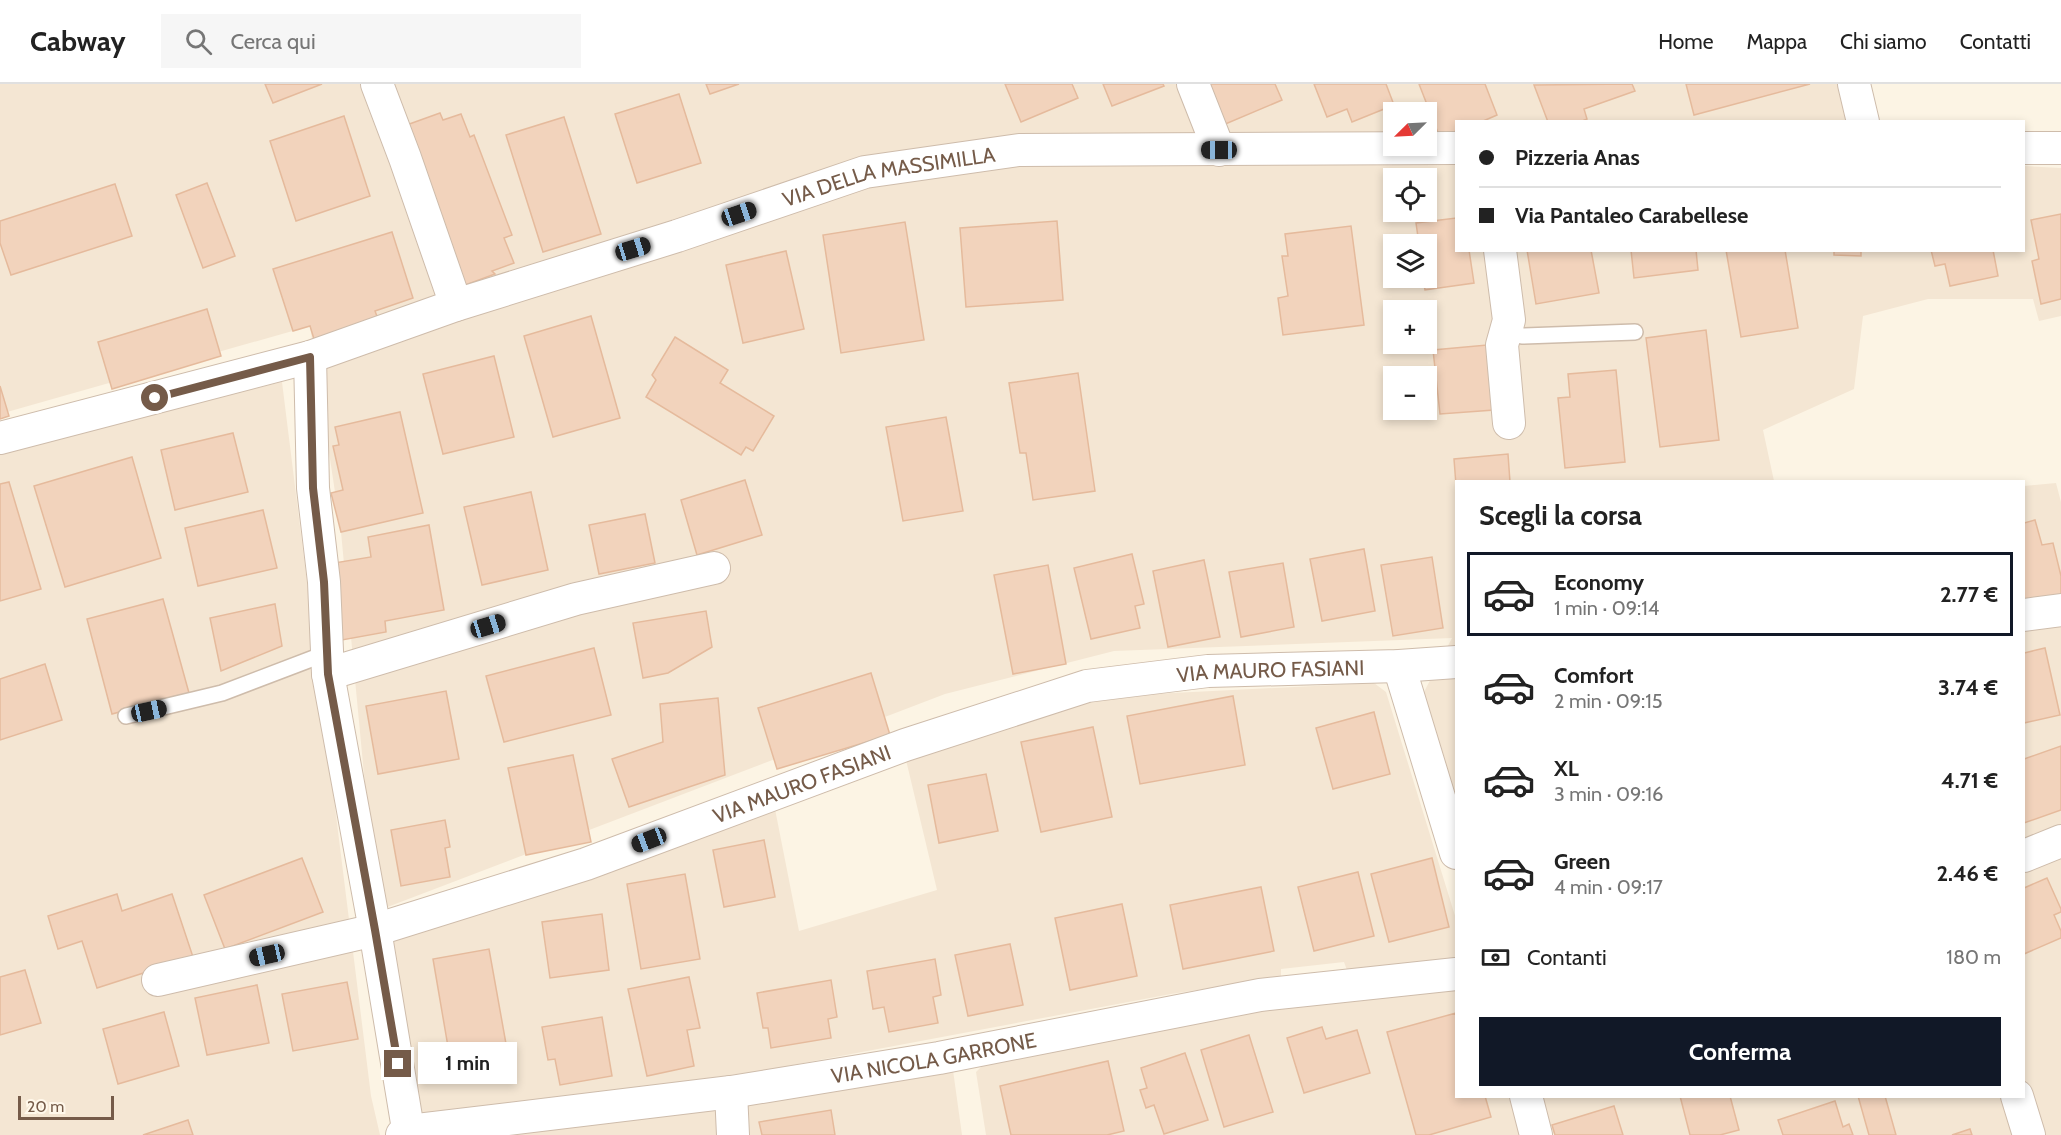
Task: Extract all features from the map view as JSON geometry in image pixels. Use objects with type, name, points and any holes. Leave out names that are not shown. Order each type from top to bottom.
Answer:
[{"type":"street","points":[[377,84],[456,305]]},
{"type":"street","points":[[1193,84],[1219,150]]},
{"type":"street","points":[[1854,84],[1863,120]]},
{"type":"street","name":"VIA DELLA MASSIMILLA","points":[[0,438],[310,357],[456,305],[677,236],[865,172],[1019,150],[1455,148]]},
{"type":"street","points":[[2025,148],[2061,148]]},
{"type":"street","points":[[1500,252],[1509,320],[1502,345],[1509,423]]},
{"type":"street","points":[[310,357],[313,488],[324,582],[327,663],[375,930],[407,1134]]},
{"type":"street","points":[[327,663],[576,599],[714,568]]},
{"type":"street","points":[[2025,615],[2061,610]]},
{"type":"street","name":"VIA MAURO FASIANI","points":[[158,980],[375,930],[586,864],[905,745],[1087,686],[1208,671],[1399,666],[1455,662]]},
{"type":"street","points":[[1399,666],[1455,850]]},
{"type":"street","points":[[2025,856],[2061,841]]},
{"type":"street","name":"VIA NICOLA GARRONE","points":[[407,1134],[731,1092],[939,1058],[1260,995],[1455,974]]},
{"type":"street","points":[[731,1092],[733,1135]]},
{"type":"street","points":[[1527,1098],[1536,1135]]},
{"type":"street","points":[[2018,1098],[2030,1135]]},
{"type":"lane","points":[[1505,333],[1523,336],[1635,332]]},
{"type":"lane","points":[[126,716],[222,693],[327,663]]},
{"type":"shaded area","points":[[0,84],[1852,84],[1862,120],[1455,120],[1455,252],[2025,252],[2025,166],[2061,168],[2061,316],[2039,321],[2033,299],[1928,299],[1863,316],[1854,389],[1763,430],[1774,480],[1455,480],[1455,800],[1424,692],[1452,638],[1114,651],[945,694],[377,911],[341,532],[310,326],[0,414]]},
{"type":"shaded area","points":[[282,382],[371,1096],[380,1135],[0,1135],[0,449]]},
{"type":"shaded area","points":[[2056,483],[2061,502],[2061,1135],[1554,1135],[1542,1098],[2025,1098],[2025,486]]},
{"type":"shaded area","points":[[1374,683],[1386,692],[1455,916],[1455,958],[1348,973],[1344,962],[1281,969],[1281,977],[1171,994],[760,1071],[423,1116],[388,944],[395,934],[774,804],[799,931],[937,890],[906,760],[1093,697]]},
{"type":"shaded area","points":[[1455,986],[1455,1098],[1509,1098],[1520,1135],[986,1135],[976,1072],[988,1060],[1259,1005]]},
{"type":"shaded area","points":[[952,1063],[962,1135],[746,1135],[745,1100]]},
{"type":"shaded area","points":[[713,1107],[716,1115],[717,1135],[515,1135]]},
{"type":"building","points":[[265,84],[322,84],[273,103]]},
{"type":"building","points":[[706,84],[739,84],[710,94]]},
{"type":"building","points":[[1005,84],[1072,84],[1078,98],[1021,122]]},
{"type":"building","points":[[1103,84],[1163,84],[1164,86],[1112,106]]},
{"type":"building","points":[[1206,84],[1275,84],[1282,100],[1223,125]]},
{"type":"building","points":[[1314,84],[1386,84],[1393,102],[1383,102],[1383,109],[1352,122],[1347,109],[1327,117]]},
{"type":"building","points":[[1419,84],[1485,84],[1497,115],[1486,120],[1455,120],[1455,131],[1440,138],[1437,130],[1437,102],[1426,102]]},
{"type":"building","points":[[1632,84],[1635,91],[1584,109],[1587,119],[1585,120],[1547,120],[1534,85]]},
{"type":"building","points":[[1686,84],[1810,84],[1694,115]]},
{"type":"building","points":[[679,94],[701,163],[637,183],[615,114]]},
{"type":"building","points":[[440,113],[443,120],[461,114],[470,137],[474,135],[512,235],[504,238],[514,263],[492,271],[495,274],[460,287],[401,127]]},
{"type":"building","points":[[344,116],[370,196],[296,221],[270,141]]},
{"type":"building","points":[[564,117],[601,234],[543,252],[506,135]]},
{"type":"building","points":[[207,183],[235,256],[203,268],[176,195]]},
{"type":"building","points":[[115,184],[132,236],[11,275],[0,243],[0,221]]},
{"type":"building","points":[[2061,214],[2061,299],[2041,304],[2032,261],[2039,259],[2031,220]]},
{"type":"building","points":[[1455,218],[1455,252],[1469,252],[1474,283],[1425,290],[1425,288],[1437,288],[1437,234],[1418,234],[1416,223]]},
{"type":"building","points":[[1057,221],[1063,300],[966,307],[960,228]]},
{"type":"building","points":[[905,222],[924,340],[841,353],[823,235]]},
{"type":"building","points":[[1351,226],[1364,325],[1283,335],[1278,298],[1288,296],[1282,256],[1288,256],[1285,234]]},
{"type":"building","points":[[392,232],[413,298],[375,311],[378,319],[314,339],[310,326],[293,331],[273,269]]},
{"type":"building","points":[[786,251],[804,329],[743,343],[726,265]]},
{"type":"building","points":[[1527,252],[1591,252],[1599,293],[1536,304]]},
{"type":"building","points":[[1631,252],[1696,252],[1698,270],[1634,278]]},
{"type":"building","points":[[1726,252],[1785,252],[1798,328],[1741,337]]},
{"type":"building","points":[[1834,252],[1861,252],[1861,256],[1834,255]]},
{"type":"building","points":[[1932,252],[1993,252],[1998,276],[1950,286],[1945,264],[1935,266]]},
{"type":"building","points":[[207,309],[221,356],[112,389],[98,342]]},
{"type":"building","points":[[591,316],[620,418],[553,437],[524,336]]},
{"type":"building","points":[[1706,330],[1719,440],[1660,447],[1646,338]]},
{"type":"building","points":[[675,337],[728,370],[720,383],[774,416],[753,451],[746,447],[741,455],[646,397],[656,380],[652,375]]},
{"type":"building","points":[[1487,345],[1494,410],[1440,414],[1437,366],[1435,366],[1433,354],[1437,354],[1437,350]]},
{"type":"building","points":[[494,356],[514,437],[443,454],[423,374]]},
{"type":"building","points":[[1616,370],[1625,462],[1565,468],[1558,398],[1570,397],[1568,374]]},
{"type":"building","points":[[1078,373],[1095,491],[1033,500],[1026,453],[1020,453],[1009,383]]},
{"type":"building","points":[[0,386],[9,416],[0,419]]},
{"type":"building","points":[[400,412],[423,513],[341,532],[331,493],[343,490],[333,446],[339,445],[335,427]]},
{"type":"building","points":[[946,417],[963,511],[903,521],[886,427]]},
{"type":"building","points":[[233,433],[248,492],[175,510],[161,450]]},
{"type":"building","points":[[1508,454],[1510,480],[1456,480],[1454,459]]},
{"type":"building","points":[[132,457],[161,558],[65,587],[34,486]]},
{"type":"building","points":[[745,480],[762,535],[697,555],[681,500]]},
{"type":"building","points":[[9,482],[41,589],[0,601],[0,484]]},
{"type":"building","points":[[531,492],[548,570],[482,585],[464,507]]},
{"type":"building","points":[[263,510],[277,568],[198,586],[185,528]]},
{"type":"building","points":[[645,514],[655,563],[599,574],[589,525]]},
{"type":"building","points":[[2035,520],[2042,545],[2053,543],[2061,576],[2061,596],[2025,605],[2025,523]]},
{"type":"building","points":[[429,525],[444,610],[385,621],[386,632],[342,640],[328,564],[371,557],[368,537]]},
{"type":"building","points":[[1364,549],[1375,611],[1322,621],[1310,559]]},
{"type":"building","points":[[1132,554],[1144,604],[1135,606],[1140,628],[1091,639],[1074,568]]},
{"type":"building","points":[[1432,557],[1443,628],[1393,636],[1381,565]]},
{"type":"building","points":[[1204,560],[1220,637],[1168,647],[1153,571]]},
{"type":"building","points":[[1283,563],[1294,627],[1241,637],[1229,572]]},
{"type":"building","points":[[1048,565],[1066,664],[1013,674],[994,575]]},
{"type":"building","points":[[163,599],[189,693],[112,714],[87,619]]},
{"type":"building","points":[[275,604],[282,646],[221,671],[210,618]]},
{"type":"building","points":[[706,611],[712,647],[668,673],[643,678],[633,623]]},
{"type":"building","points":[[594,648],[611,715],[504,742],[486,676]]},
{"type":"building","points":[[2045,648],[2060,715],[2025,723],[2025,653]]},
{"type":"building","points":[[45,664],[62,720],[0,740],[0,679]]},
{"type":"building","points":[[871,673],[890,735],[777,769],[758,708]]},
{"type":"building","points":[[446,691],[459,759],[378,774],[366,706]]},
{"type":"building","points":[[1233,696],[1245,765],[1140,784],[1127,716]]},
{"type":"building","points":[[718,698],[725,775],[629,807],[612,759],[663,742],[660,704]]},
{"type":"building","points":[[1374,712],[1390,774],[1333,789],[1316,728]]},
{"type":"building","points":[[1093,727],[1112,817],[1041,832],[1021,742]]},
{"type":"building","points":[[2061,746],[2061,810],[2025,823],[2025,759]]},
{"type":"building","points":[[573,755],[591,842],[526,855],[508,768]]},
{"type":"building","points":[[986,774],[998,831],[939,843],[928,785]]},
{"type":"building","points":[[445,820],[450,847],[445,848],[450,877],[401,886],[391,830]]},
{"type":"building","points":[[764,840],[775,897],[724,907],[713,850]]},
{"type":"building","points":[[302,858],[323,912],[225,949],[204,895]]},
{"type":"building","points":[[1432,858],[1449,927],[1389,942],[1371,874]]},
{"type":"building","points":[[1358,872],[1374,936],[1314,951],[1298,887]]},
{"type":"building","points":[[685,874],[700,959],[641,969],[627,884]]},
{"type":"building","points":[[2047,878],[2061,909],[2061,912],[2054,915],[2061,931],[2061,938],[2025,954],[2025,888]]},
{"type":"building","points":[[1261,887],[1274,951],[1183,969],[1170,905]]},
{"type":"building","points":[[117,894],[122,911],[172,894],[193,957],[97,988],[82,941],[58,949],[48,916]]},
{"type":"building","points":[[1122,904],[1137,976],[1070,990],[1055,918]]},
{"type":"building","points":[[602,914],[609,970],[550,978],[542,922]]},
{"type":"building","points":[[1010,944],[1023,1005],[968,1016],[955,955]]},
{"type":"building","points":[[489,949],[510,1066],[453,1076],[433,959]]},
{"type":"building","points":[[935,959],[941,995],[933,997],[938,1023],[889,1032],[884,1007],[873,1009],[867,971]]},
{"type":"building","points":[[25,970],[41,1023],[0,1035],[0,977]]},
{"type":"building","points":[[689,977],[700,1028],[687,1030],[694,1066],[647,1076],[628,989]]},
{"type":"building","points":[[831,980],[837,1017],[828,1019],[831,1038],[771,1048],[768,1028],[763,1028],[757,993]]},
{"type":"building","points":[[347,982],[358,1039],[293,1051],[282,994]]},
{"type":"building","points":[[257,985],[269,1043],[207,1055],[195,998]]},
{"type":"building","points":[[164,1012],[179,1066],[118,1084],[103,1029]]},
{"type":"building","points":[[1455,1013],[1455,1098],[1486,1098],[1491,1117],[1429,1135],[1416,1135],[1387,1032]]},
{"type":"building","points":[[602,1017],[612,1076],[560,1085],[555,1059],[548,1060],[542,1027]]},
{"type":"building","points":[[1322,1027],[1326,1039],[1357,1030],[1370,1073],[1304,1093],[1287,1038]]},
{"type":"building","points":[[1249,1035],[1273,1112],[1224,1127],[1201,1050]]},
{"type":"building","points":[[1185,1053],[1208,1120],[1164,1134],[1154,1105],[1146,1108],[1140,1090],[1147,1088],[1141,1068]]},
{"type":"building","points":[[1108,1061],[1124,1131],[1107,1135],[1011,1135],[1000,1086]]},
{"type":"building","points":[[1681,1098],[1731,1098],[1739,1130],[1720,1135],[1690,1135]]},
{"type":"building","points":[[1859,1098],[1886,1098],[1896,1135],[1869,1135]]},
{"type":"building","points":[[1835,1101],[1843,1127],[1849,1124],[1853,1135],[1783,1135],[1778,1120]]},
{"type":"building","points":[[1614,1106],[1623,1135],[1555,1135],[1552,1125]]},
{"type":"building","points":[[831,1110],[835,1135],[762,1135],[759,1122]]},
{"type":"building","points":[[188,1120],[193,1135],[143,1135]]},
{"type":"building","points":[[1970,1129],[1972,1135],[1952,1135]]},
{"type":"route","points":[[155,398],[310,357],[313,488],[324,582],[328,674],[398,1064]]}]
